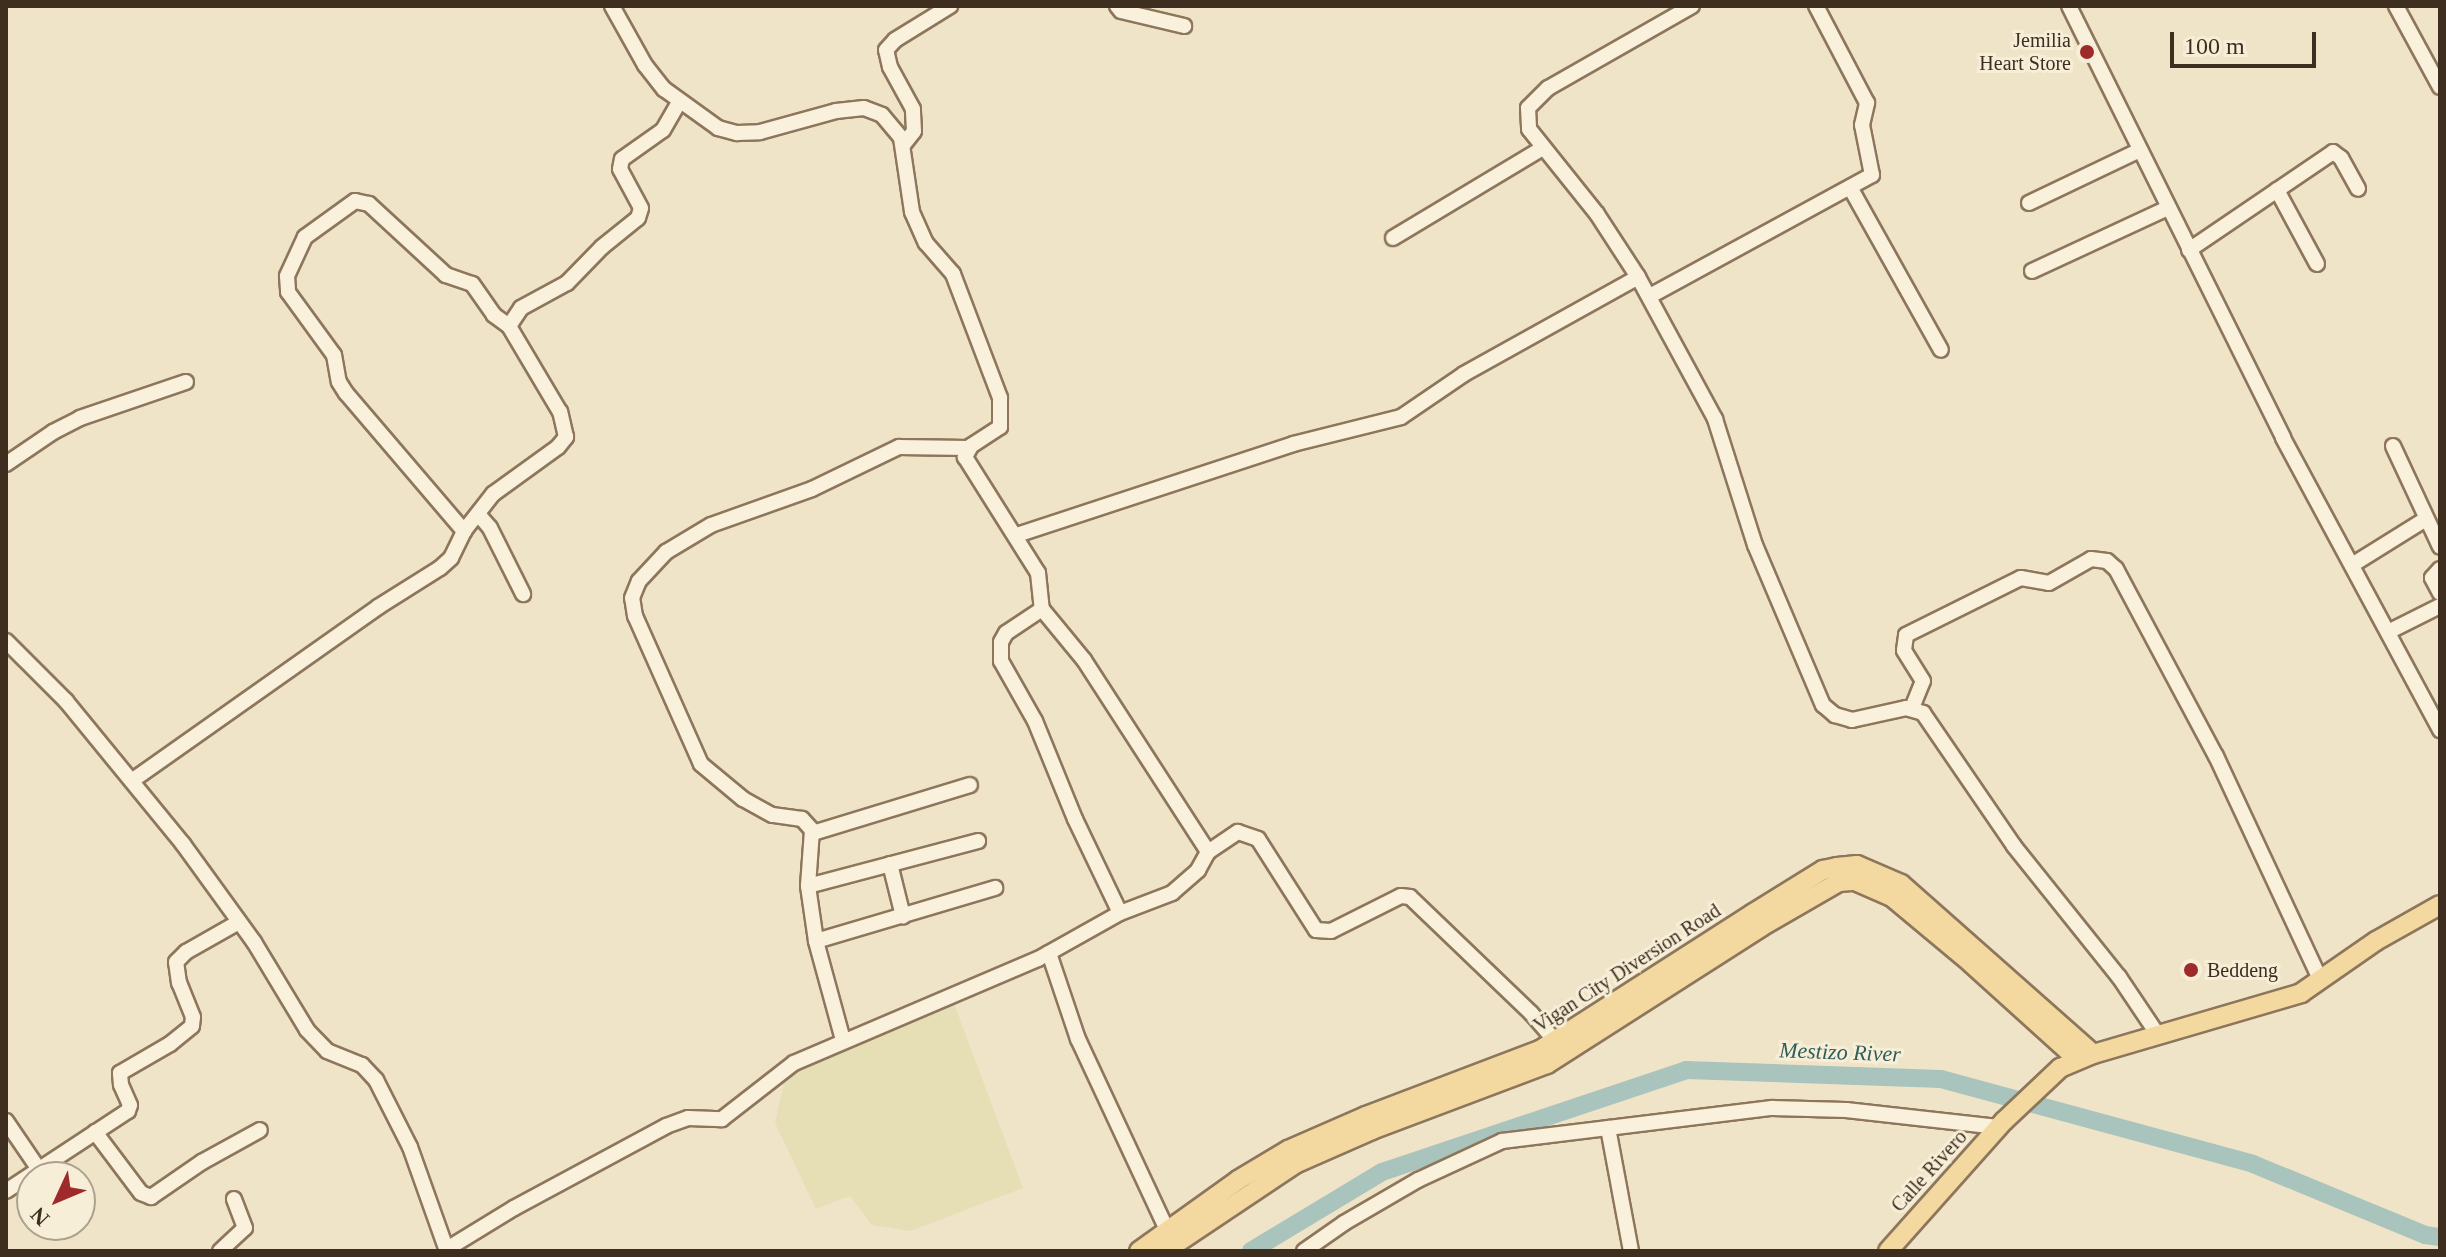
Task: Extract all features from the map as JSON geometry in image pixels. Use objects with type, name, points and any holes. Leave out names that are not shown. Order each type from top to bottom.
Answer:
[{"type":"main road","name":"Vigan City Diversion Road","points":[[1157,1245],[1288,1150],[1555,1041],[1829,885],[1855,881],[1892,897],[2059,1032],[2079,1061]]},
{"type":"main road","points":[[2079,1061],[2282,1000],[2440,905]]},
{"type":"main road","name":"Vigan City Diversion Road","points":[[1157,1245],[1295,1164],[1372,1130],[1547,1064],[1705,953]]},
{"type":"main road","name":"Vigan City Diversion Road","points":[[2059,1032],[2079,1061]]},
{"type":"main road","name":"Calle Rivero","points":[[1888,1251],[2001,1124],[2079,1061]]},
{"type":"street","points":[[612,6],[645,65],[679,102],[718,128],[747,134],[864,108],[888,119],[904,144],[906,187],[918,228],[931,250],[953,274],[1000,398],[1000,427],[968,448],[899,447],[812,489],[711,525],[666,552],[635,589],[635,616],[697,758],[743,799],[772,815],[802,819],[813,833],[806,870],[808,886],[816,941],[843,1040]]},
{"type":"street","points":[[904,144],[913,133],[913,109],[890,67],[886,50],[895,40],[950,6]]},
{"type":"street","points":[[1117,6],[1121,11],[1184,26]]},
{"type":"street","points":[[1650,296],[1869,178],[1873,171],[1862,125],[1867,103],[1816,6]]},
{"type":"street","points":[[2069,6],[2189,250],[2440,730]]},
{"type":"street","points":[[2396,6],[2440,87]]},
{"type":"street","points":[[1682,8],[1562,77],[1532,102],[1526,122],[1541,149],[1597,214],[1638,277],[1715,419],[1755,545],[1819,699],[1835,715],[1852,720],[1912,708],[1927,718],[2014,846],[2119,977],[2158,1035]]},
{"type":"street","points":[[509,326],[521,308],[567,283],[602,247],[638,218],[641,208],[620,169],[622,159],[663,130],[679,102]]},
{"type":"street","points":[[1393,238],[1541,149]]},
{"type":"street","points":[[2029,203],[2140,150]]},
{"type":"street","points":[[2189,250],[2333,152],[2341,158],[2358,189]]},
{"type":"street","points":[[1851,189],[1941,350]]},
{"type":"street","points":[[2277,190],[2317,264]]},
{"type":"street","points":[[133,780],[378,607],[440,568],[451,558],[464,531],[493,494],[558,447],[566,437],[560,412],[509,326],[494,315],[472,284],[444,273],[364,201],[350,203],[305,237],[287,276],[292,299],[334,355],[339,382],[346,393],[464,531]]},
{"type":"street","points":[[2032,271],[2168,208]]},
{"type":"street","points":[[1017,535],[1293,444],[1401,417],[1464,374],[1638,277]]},
{"type":"street","points":[[6,464],[80,418],[186,382]]},
{"type":"street","points":[[2393,446],[2440,547]]},
{"type":"street","points":[[968,448],[966,460],[1017,535],[1038,573],[1042,609],[1084,660],[1208,852]]},
{"type":"street","points":[[478,514],[490,528],[523,594]]},
{"type":"street","points":[[2352,565],[2426,519]]},
{"type":"street","points":[[1912,708],[1923,681],[1904,650],[1906,635],[2021,578],[2049,583],[2091,559],[2107,561],[2116,569],[2216,756],[2320,979]]},
{"type":"street","points":[[2440,569],[2432,578],[2440,593]]},
{"type":"street","points":[[2388,632],[2440,606]]},
{"type":"street","points":[[1042,609],[1006,633],[1001,642],[1001,661],[1035,721],[1075,819],[1120,913]]},
{"type":"street","points":[[6,641],[66,701],[133,780],[239,922],[317,1042],[327,1051],[362,1065],[376,1080],[410,1147],[447,1250],[514,1208],[666,1126],[688,1118],[714,1120],[728,1116],[784,1069],[843,1040],[1049,953],[1120,913],[1180,888],[1204,863],[1208,852],[1238,832],[1245,831],[1258,839],[1304,915],[1322,932],[1331,931],[1401,896],[1410,897],[1531,1013],[1555,1041]]},
{"type":"street","points":[[813,833],[970,785]]},
{"type":"street","points":[[808,886],[978,841]]},
{"type":"street","points":[[890,864],[903,916]]},
{"type":"street","points":[[816,941],[995,888]]},
{"type":"street","points":[[49,1161],[128,1111],[130,1105],[120,1079],[123,1069],[170,1044],[192,1026],[193,1017],[179,983],[176,962],[186,952],[239,922]]},
{"type":"street","points":[[1049,953],[1083,1052],[1157,1245]]},
{"type":"street","points":[[1304,1251],[1381,1202],[1484,1147],[1502,1141],[1772,1108],[1846,1110],[2001,1124]]},
{"type":"street","points":[[6,1121],[33,1161]]},
{"type":"street","points":[[1608,1128],[1630,1251]]},
{"type":"street","points":[[95,1132],[141,1193],[151,1197],[202,1162],[260,1130]]},
{"type":"street","points":[[220,1251],[245,1228],[234,1199]]},
{"type":"shaded area","points":[[952,998],[1023,1188],[910,1231],[872,1225],[850,1196],[816,1209],[775,1123],[787,1068]]},
{"type":"waterway","name":"Mestizo River","points":[[1251,1251],[1382,1172],[1686,1070],[1941,1079],[2253,1164],[2425,1235],[2440,1237]]},
{"type":"place","name":"Jemilia Heart Store","points":[[2087,52]]},
{"type":"place","name":"Beddeng","points":[[2191,970]]}]
